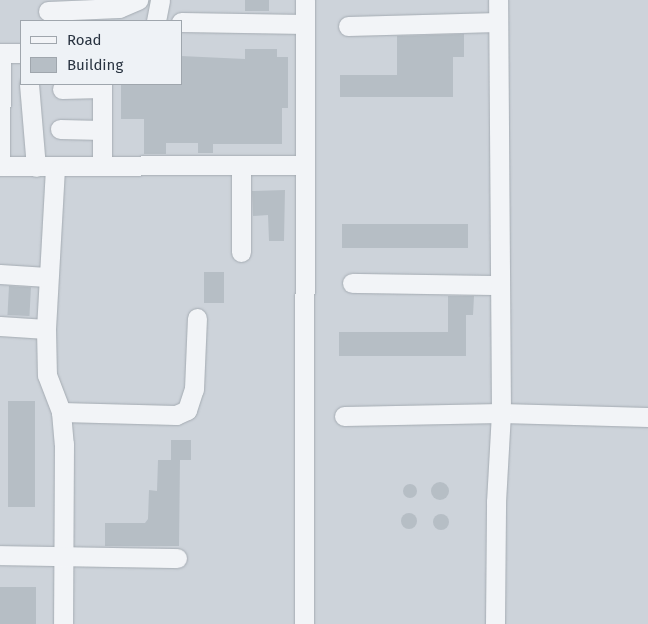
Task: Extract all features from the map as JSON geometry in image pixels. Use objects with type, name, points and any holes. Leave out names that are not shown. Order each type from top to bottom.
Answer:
[{"type":"lane","points":[[47,11],[119,8],[138,0]]},
{"type":"lane","points":[[156,20],[160,0]]},
{"type":"lane","points":[[304,624],[305,0]]},
{"type":"lane","points":[[496,624],[496,502],[501,413],[498,0]]},
{"type":"lane","points":[[182,22],[305,24]]},
{"type":"lane","points":[[348,26],[498,22]]},
{"type":"lane","points":[[20,53],[0,53],[0,166],[55,168],[304,165]]},
{"type":"lane","points":[[29,85],[36,167]]},
{"type":"lane","points":[[62,89],[102,86],[102,166]]},
{"type":"lane","points":[[60,129],[102,130]]},
{"type":"lane","points":[[241,166],[241,252]]},
{"type":"lane","points":[[55,168],[47,277],[46,329],[47,375],[61,412],[64,444],[63,624]]},
{"type":"lane","points":[[0,273],[47,277]]},
{"type":"lane","points":[[352,283],[500,284]]},
{"type":"lane","points":[[61,412],[176,415],[187,410],[194,389],[197,318]]},
{"type":"lane","points":[[0,326],[46,329]]},
{"type":"lane","points":[[344,416],[501,413],[648,417]]},
{"type":"lane","points":[[0,555],[177,558]]},
{"type":"shaded area","points":[[0,0],[648,0],[648,624],[0,624]]},
{"type":"building","points":[[245,0],[269,0],[269,11],[245,11]]},
{"type":"building","points":[[464,34],[464,57],[453,57],[453,97],[340,97],[340,75],[397,75],[397,36]]},
{"type":"building","points":[[245,49],[277,49],[277,57],[288,57],[288,108],[282,108],[282,144],[213,144],[213,153],[198,153],[198,143],[166,143],[166,154],[144,154],[144,119],[121,119],[121,85],[182,85],[182,56],[245,59]]},
{"type":"building","points":[[285,190],[284,241],[269,241],[268,215],[253,216],[252,191]]},
{"type":"building","points":[[342,224],[468,224],[468,248],[342,248]]},
{"type":"building","points":[[204,272],[224,272],[224,303],[204,303]]},
{"type":"building","points":[[9,286],[31,287],[29,316],[7,315]]},
{"type":"building","points":[[448,296],[474,296],[473,315],[466,315],[466,356],[339,356],[339,332],[448,332]]},
{"type":"building","points":[[8,401],[35,401],[35,507],[8,507]]},
{"type":"building","points":[[171,440],[191,440],[191,460],[171,460]]},
{"type":"building","points":[[158,460],[180,460],[179,546],[105,546],[105,523],[145,523],[148,519],[149,490],[157,491]]},
{"type":"building","points":[[440,482],[446,485],[449,491],[446,497],[440,500],[434,497],[431,491],[434,485]]},
{"type":"building","points":[[407,484],[413,484],[417,491],[413,498],[407,498],[403,494],[403,488]]},
{"type":"building","points":[[409,513],[415,515],[417,521],[415,527],[409,529],[403,527],[401,521],[403,515]]},
{"type":"building","points":[[438,514],[444,514],[449,519],[447,528],[438,530],[433,525],[433,519]]},
{"type":"building","points":[[0,587],[36,587],[36,624],[0,624]]}]
